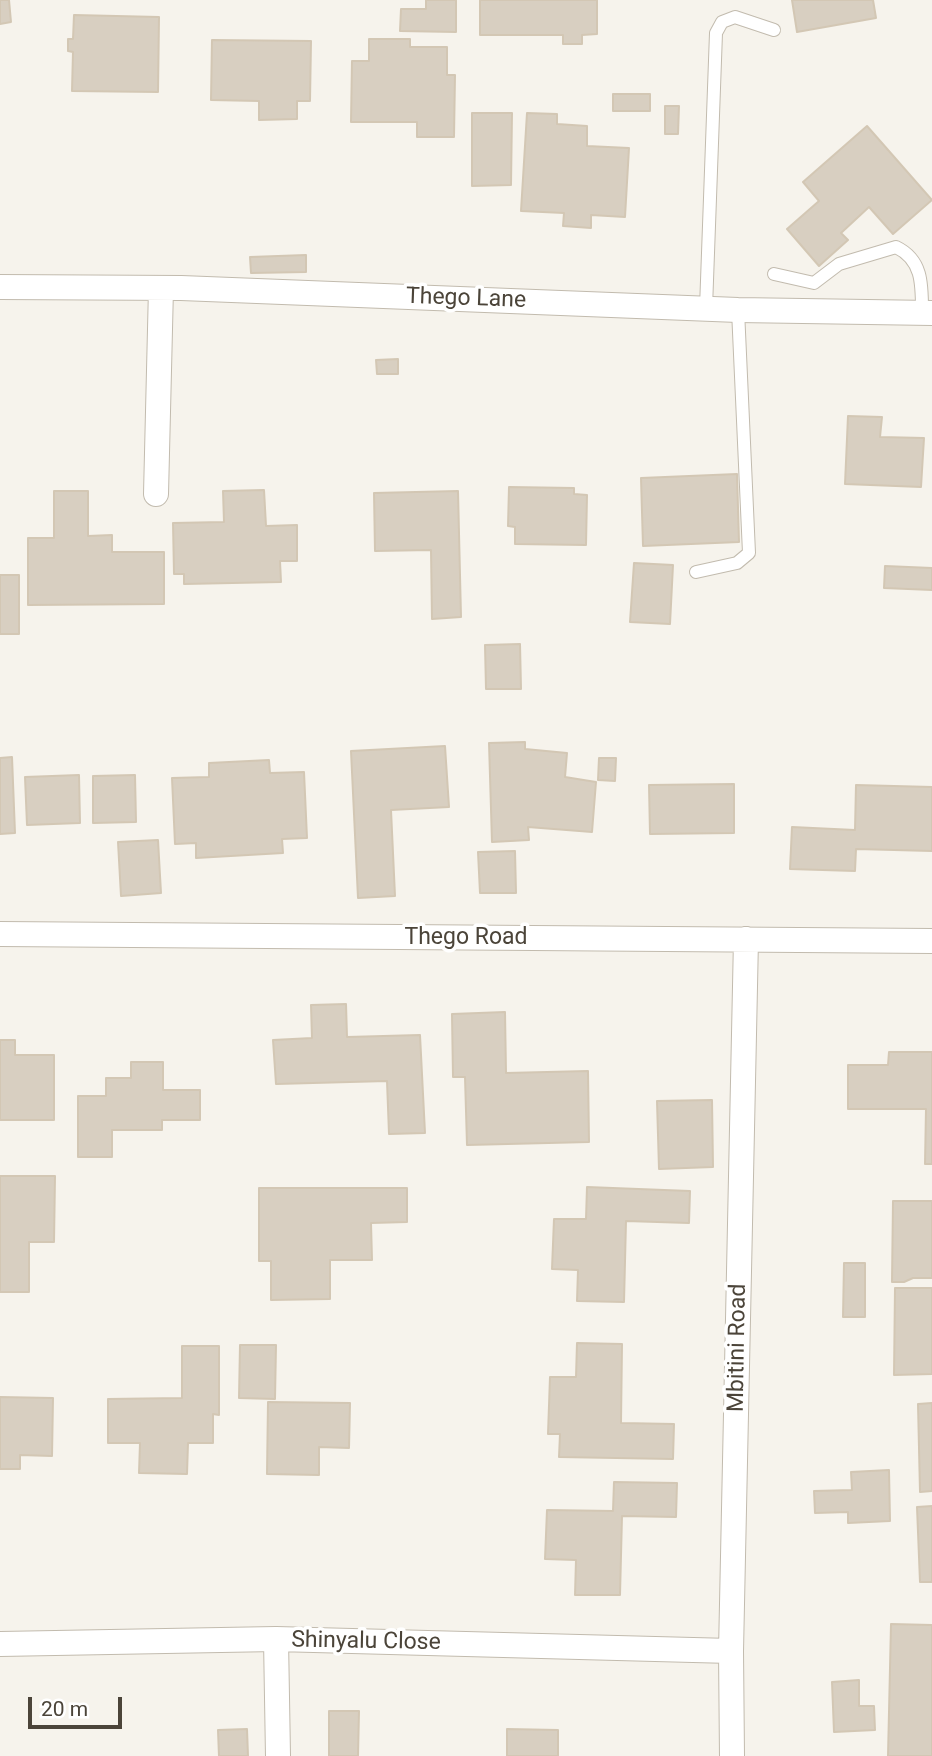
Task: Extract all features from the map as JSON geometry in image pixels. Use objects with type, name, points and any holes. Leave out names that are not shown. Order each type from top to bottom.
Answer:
[{"type":"street","name":"Thego Lane","points":[[0,286],[161,288],[738,310],[927,313]]},
{"type":"street","points":[[156,494],[161,288]]},
{"type":"street","name":"Thego Road","points":[[0,934],[932,941]]},
{"type":"street","name":"Mbitini Road","points":[[732,1756],[731,1651],[746,939]]},
{"type":"street","points":[[276,1639],[278,1756]]},
{"type":"street","name":"Shinyalu Close","points":[[0,1644],[276,1639],[731,1651]]},
{"type":"lane","points":[[706,308],[716,33],[722,22],[735,17],[774,30]]},
{"type":"lane","points":[[774,274],[814,283],[839,264],[896,247],[908,253],[917,263],[927,313]]},
{"type":"lane","points":[[696,572],[737,563],[749,553],[738,310]]},
{"type":"building","points":[[0,0],[9,0],[11,22],[0,24]]},
{"type":"building","points":[[426,0],[456,0],[456,32],[400,31],[401,9],[426,9]]},
{"type":"building","points":[[480,0],[597,0],[597,34],[582,35],[582,44],[563,44],[563,35],[480,35]]},
{"type":"building","points":[[792,0],[873,0],[876,18],[797,32]]},
{"type":"building","points":[[74,15],[159,17],[158,92],[72,91],[73,52],[68,51],[68,39],[73,39]]},
{"type":"building","points":[[369,39],[410,39],[410,47],[447,47],[447,75],[455,75],[454,137],[417,137],[417,122],[351,122],[352,61],[369,61]]},
{"type":"building","points":[[212,40],[311,41],[310,101],[297,101],[297,119],[259,120],[259,101],[211,100]]},
{"type":"building","points":[[613,94],[650,94],[650,111],[613,111]]},
{"type":"building","points":[[665,106],[679,106],[678,134],[665,134]]},
{"type":"building","points":[[472,113],[512,113],[511,185],[472,186]]},
{"type":"building","points":[[527,113],[557,114],[557,124],[587,126],[587,146],[629,148],[625,217],[591,215],[591,228],[563,226],[564,213],[521,211]]},
{"type":"building","points":[[867,126],[932,200],[893,234],[869,207],[841,233],[848,240],[819,266],[787,229],[819,201],[803,182]]},
{"type":"building","points":[[306,255],[306,272],[251,273],[250,257]]},
{"type":"building","points":[[398,359],[398,374],[377,374],[376,360]]},
{"type":"building","points":[[848,416],[882,417],[880,437],[924,438],[921,487],[845,484]]},
{"type":"building","points":[[737,474],[739,542],[643,546],[641,478]]},
{"type":"building","points":[[509,487],[574,488],[574,494],[587,495],[586,545],[515,544],[515,527],[508,526]]},
{"type":"building","points":[[264,490],[266,526],[297,525],[297,561],[280,561],[281,582],[184,584],[184,574],[174,574],[173,523],[224,522],[223,491]]},
{"type":"building","points":[[54,491],[88,491],[88,536],[112,535],[112,552],[164,552],[164,604],[28,605],[28,538],[54,538]]},
{"type":"building","points":[[458,491],[461,617],[432,619],[431,550],[375,551],[374,493]]},
{"type":"building","points":[[634,563],[673,565],[670,624],[630,622]]},
{"type":"building","points":[[885,566],[932,568],[932,590],[884,588]]},
{"type":"building","points":[[0,575],[19,575],[19,634],[0,634]]},
{"type":"building","points":[[520,644],[521,689],[486,689],[485,645]]},
{"type":"building","points":[[525,742],[525,749],[567,753],[565,777],[596,782],[592,832],[528,827],[529,840],[492,842],[489,743]]},
{"type":"building","points":[[445,746],[449,807],[391,810],[395,896],[358,898],[351,751]]},
{"type":"building","points":[[12,757],[15,833],[0,834],[0,758]]},
{"type":"building","points":[[599,758],[616,758],[615,781],[598,780]]},
{"type":"building","points":[[269,760],[270,773],[304,772],[307,838],[282,839],[283,853],[196,858],[196,843],[175,844],[172,778],[209,777],[209,763]]},
{"type":"building","points":[[79,775],[80,823],[27,825],[25,777]]},
{"type":"building","points":[[135,775],[136,822],[93,823],[93,776]]},
{"type":"building","points":[[734,784],[734,833],[650,834],[649,785]]},
{"type":"building","points":[[856,785],[932,787],[932,851],[856,849],[855,871],[790,869],[792,827],[855,830]]},
{"type":"building","points":[[158,840],[161,893],[121,896],[118,842]]},
{"type":"building","points":[[515,851],[516,893],[480,893],[478,852]]},
{"type":"building","points":[[346,1004],[347,1037],[420,1035],[425,1133],[389,1134],[387,1081],[276,1084],[273,1040],[312,1038],[311,1005]]},
{"type":"building","points":[[505,1012],[506,1073],[588,1071],[589,1142],[467,1145],[465,1077],[453,1077],[452,1014]]},
{"type":"building","points":[[0,1040],[15,1040],[15,1055],[54,1055],[54,1120],[0,1120]]},
{"type":"building","points":[[889,1052],[932,1052],[932,1164],[925,1164],[926,1109],[848,1109],[848,1065],[888,1065]]},
{"type":"building","points":[[131,1062],[163,1062],[163,1090],[200,1090],[200,1120],[162,1120],[162,1130],[112,1130],[112,1157],[78,1157],[78,1096],[106,1096],[106,1078],[131,1078]]},
{"type":"building","points":[[712,1100],[713,1167],[659,1169],[657,1101]]},
{"type":"building","points":[[0,1176],[55,1176],[54,1242],[29,1242],[29,1292],[0,1292]]},
{"type":"building","points":[[587,1187],[690,1191],[689,1223],[626,1221],[624,1302],[577,1301],[578,1270],[552,1269],[554,1219],[586,1219]]},
{"type":"building","points":[[259,1188],[407,1188],[407,1222],[371,1223],[372,1260],[330,1260],[330,1299],[271,1300],[271,1261],[259,1261]]},
{"type":"building","points":[[893,1201],[932,1201],[932,1278],[892,1282]]},
{"type":"building","points":[[844,1263],[865,1263],[865,1317],[843,1317]]},
{"type":"building","points":[[895,1288],[932,1288],[932,1374],[894,1375]]},
{"type":"building","points":[[577,1343],[622,1344],[621,1423],[674,1424],[673,1459],[559,1457],[560,1434],[548,1434],[550,1377],[576,1377]]},
{"type":"building","points":[[240,1345],[276,1345],[275,1399],[239,1398]]},
{"type":"building","points":[[182,1346],[219,1346],[219,1415],[213,1414],[213,1443],[188,1443],[187,1474],[139,1473],[140,1443],[108,1443],[108,1399],[182,1398]]},
{"type":"building","points":[[0,1397],[53,1398],[52,1456],[20,1455],[20,1469],[0,1469]]},
{"type":"building","points":[[268,1402],[350,1403],[349,1448],[319,1447],[319,1475],[267,1474]]},
{"type":"building","points":[[932,1403],[932,1491],[920,1492],[918,1404]]},
{"type":"building","points":[[889,1470],[890,1521],[848,1523],[848,1512],[815,1513],[814,1491],[852,1490],[851,1472]]},
{"type":"building","points":[[614,1482],[677,1483],[676,1517],[622,1516],[620,1595],[575,1595],[576,1560],[545,1559],[547,1510],[613,1511]]},
{"type":"building","points":[[932,1506],[932,1582],[920,1582],[917,1507]]},
{"type":"building","points":[[891,1624],[932,1625],[932,1756],[888,1756]]},
{"type":"building","points":[[859,1680],[859,1706],[874,1706],[875,1730],[834,1732],[832,1682]]},
{"type":"building","points":[[329,1711],[359,1711],[358,1756],[329,1756]]},
{"type":"building","points":[[247,1729],[248,1756],[219,1756],[218,1730]]},
{"type":"building","points":[[507,1729],[558,1730],[558,1756],[507,1756]]}]
